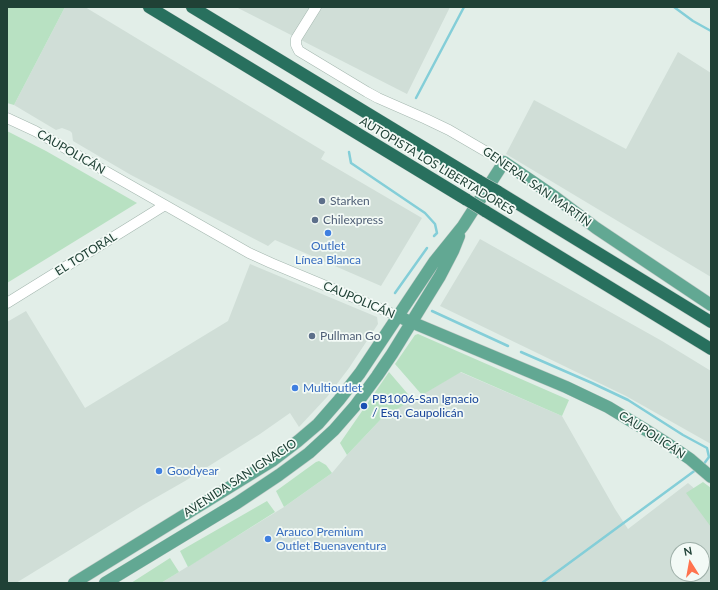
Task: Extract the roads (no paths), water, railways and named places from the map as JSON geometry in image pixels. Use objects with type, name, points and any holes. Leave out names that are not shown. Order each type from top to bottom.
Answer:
[{"type":"highway","name":"AUTOPISTA LOS LIBERTADORES","points":[[149,7],[711,349]]},
{"type":"highway","name":"AUTOPISTA LOS LIBERTADORES","points":[[192,7],[711,322]]},
{"type":"main road","name":"AVENIDA SAN IGNACIO","points":[[74,583],[272,461],[309,432],[339,400],[360,373],[434,262],[463,226],[504,162]]},
{"type":"main road","name":"GENERAL SAN MARTÍN","points":[[504,162],[555,197],[603,233],[711,305]]},
{"type":"main road","name":"AVENIDA SAN IGNACIO","points":[[106,583],[294,465],[323,441],[355,406],[392,354],[446,265],[463,226]]},
{"type":"main road","name":"CAUPOLICÁN","points":[[398,316],[587,396],[646,430],[690,459],[706,473]]},
{"type":"main road","points":[[378,346],[386,346],[392,354]]},
{"type":"main road","points":[[228,488],[230,497],[237,502]]},
{"type":"main road","points":[[185,514],[194,520],[194,529]]},
{"type":"street","name":"GENERAL SAN MARTÍN","points":[[316,7],[296,39],[296,45],[299,51],[378,98],[449,130],[504,162]]},
{"type":"street","name":"CAUPOLICÁN","points":[[7,118],[35,131],[232,243],[271,263],[398,316]]},
{"type":"street","name":"EL TOTORAL","points":[[7,303],[165,205]]},
{"type":"waterway","points":[[416,98],[464,7]]},
{"type":"waterway","points":[[674,7],[693,21],[711,31]]},
{"type":"waterway","points":[[349,152],[351,163],[425,213],[435,224],[437,233],[434,236]]},
{"type":"waterway","points":[[395,293],[427,248]]},
{"type":"waterway","points":[[432,311],[508,346]]},
{"type":"waterway","points":[[521,352],[628,400],[683,435],[707,448],[709,457],[703,465]]},
{"type":"waterway","points":[[542,583],[697,469]]},
{"type":"place","name":"Starken","points":[[322,201]]},
{"type":"place","name":"Chilexpress","points":[[315,220]]},
{"type":"place","name":"Outlet Línea Blanca","points":[[328,233]]},
{"type":"place","name":"Pullman Go","points":[[312,336]]},
{"type":"place","name":"Multioutlet","points":[[295,388]]},
{"type":"place","name":"PB1006-San Ignacio / Esq. Caupolicán","points":[[364,406]]},
{"type":"place","name":"Goodyear","points":[[159,471]]},
{"type":"place","name":"Arauco Premium Outlet Buenaventura","points":[[268,539]]}]
